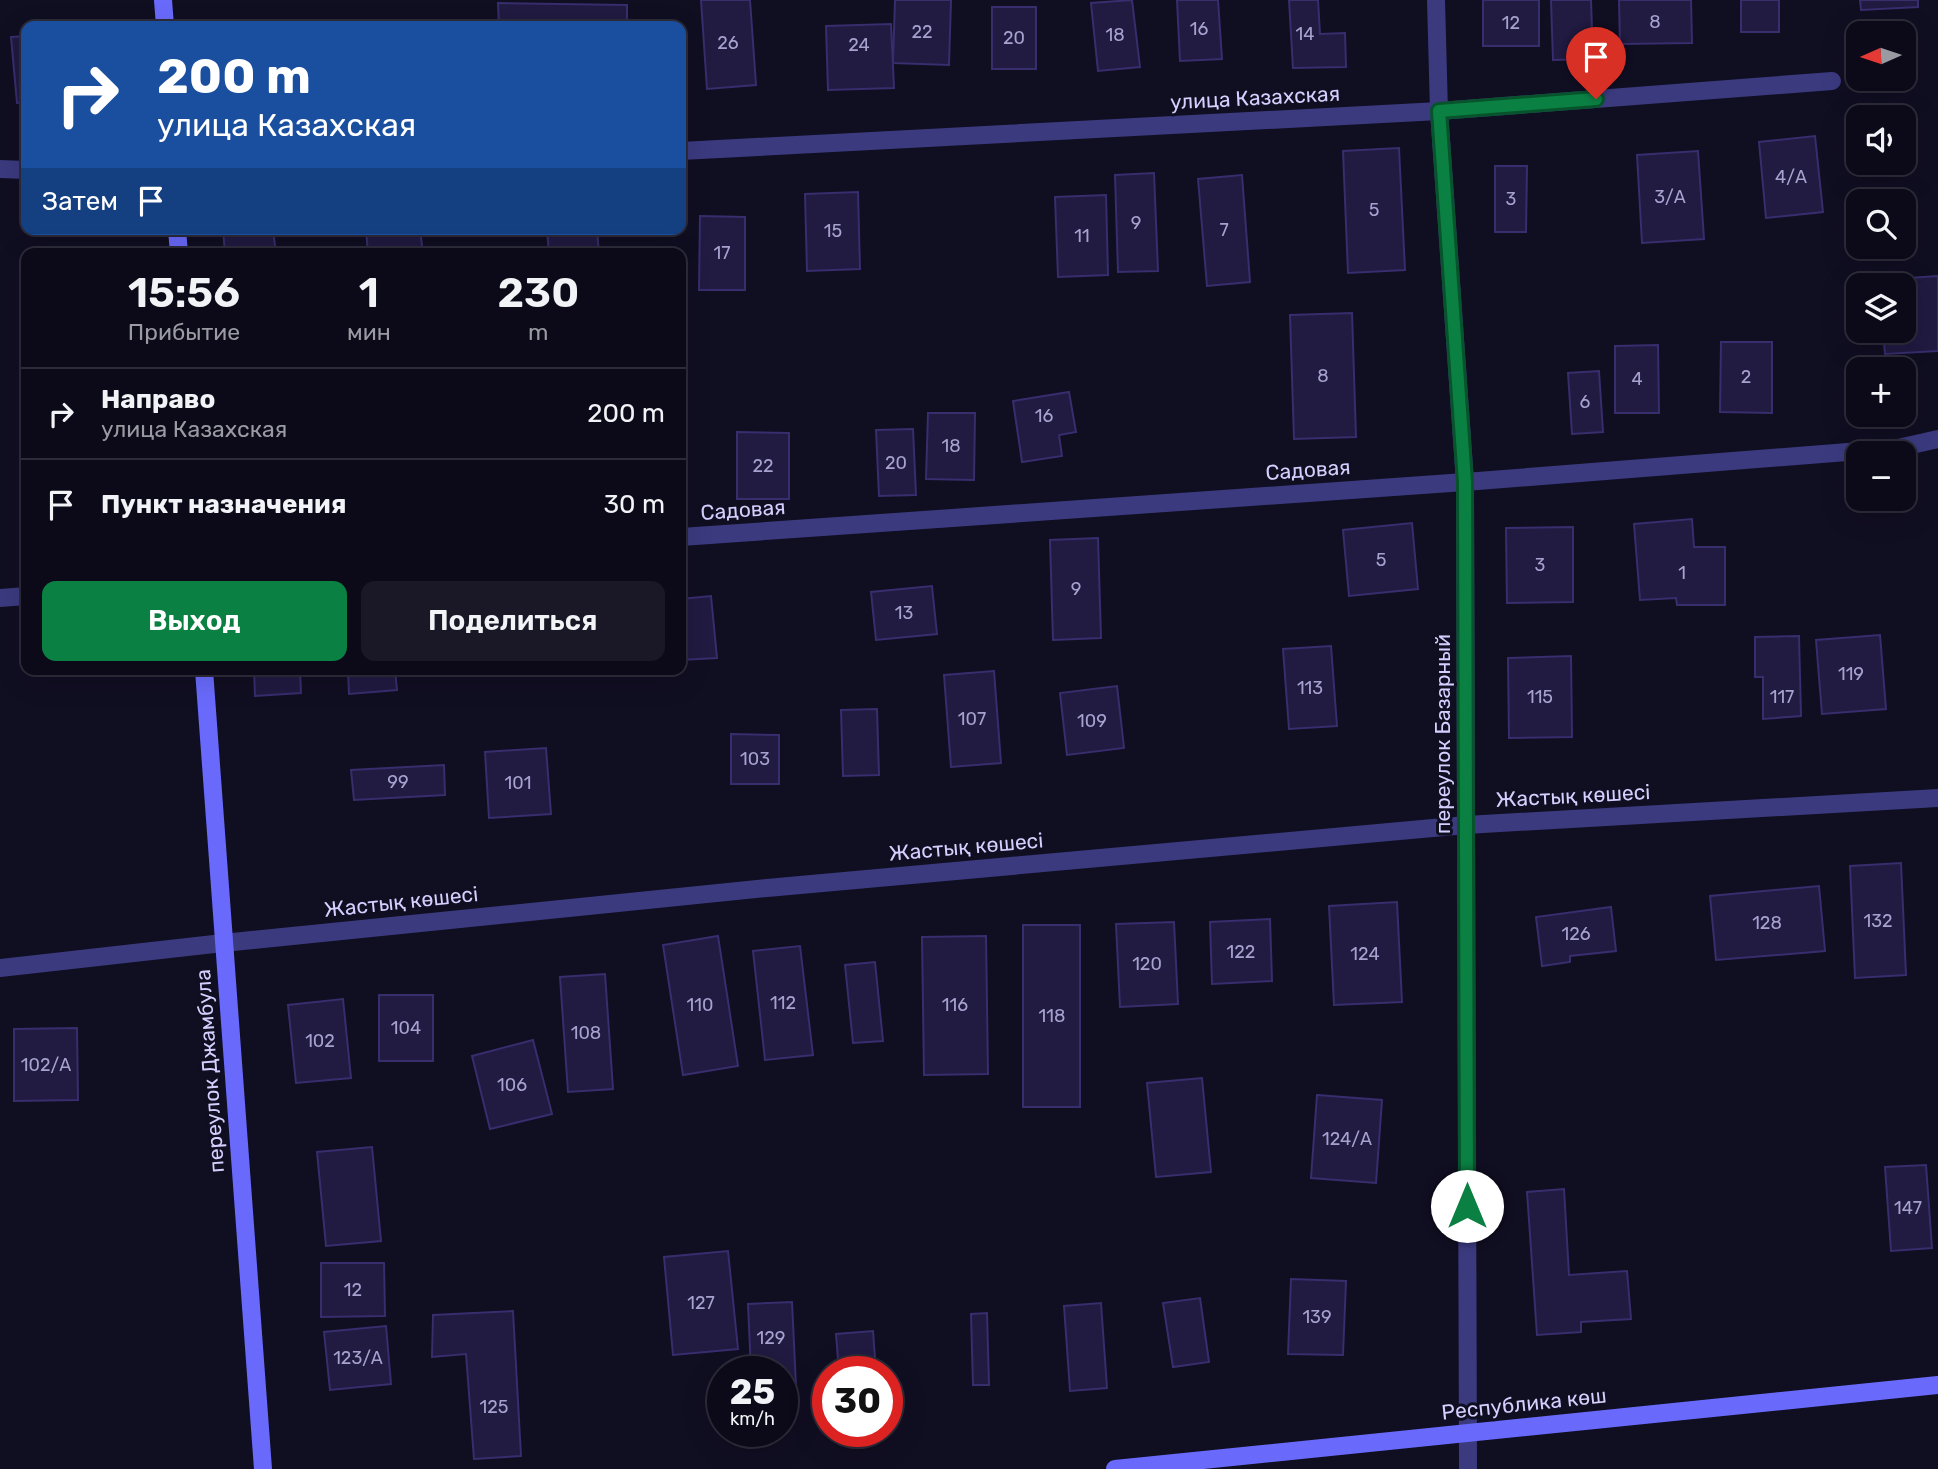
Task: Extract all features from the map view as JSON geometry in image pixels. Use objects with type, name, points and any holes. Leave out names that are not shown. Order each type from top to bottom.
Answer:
[{"type":"street","points":[[163,0],[165,21]]},
{"type":"street","name":"переулок Базарный","points":[[1436,0],[1439,111],[1465,482],[1468,1469]]},
{"type":"street","name":"улица Казахская","points":[[686,151],[1439,111],[1832,80]]},
{"type":"street","points":[[0,169],[21,170]]},
{"type":"street","name":"Садовая","points":[[686,537],[1465,482],[1898,448],[1938,439]]},
{"type":"street","points":[[0,598],[21,596]]},
{"type":"street","name":"переулок Джамбула","points":[[204,675],[263,1469]]},
{"type":"street","name":"Жастық көшесі","points":[[0,968],[753,889],[1466,825],[1938,798]]},
{"type":"street","name":"Республика көш","points":[[1115,1469],[1938,1385]]},
{"type":"building","points":[[701,0],[750,0],[756,85],[707,89]]},
{"type":"building","points":[[895,0],[951,0],[949,65],[893,63]]},
{"type":"building","points":[[1132,0],[1140,67],[1098,71],[1091,3]]},
{"type":"building","points":[[1177,0],[1218,0],[1222,59],[1180,61]]},
{"type":"building","points":[[1289,0],[1318,0],[1320,34],[1345,33],[1346,67],[1293,68]]},
{"type":"building","points":[[1483,0],[1539,0],[1539,46],[1483,46]]},
{"type":"building","points":[[1551,0],[1591,0],[1593,59],[1553,60]]},
{"type":"building","points":[[1619,0],[1691,0],[1692,43],[1620,44]]},
{"type":"building","points":[[1741,0],[1779,0],[1779,32],[1741,32]]},
{"type":"building","points":[[1860,0],[1918,0],[1918,7],[1861,10]]},
{"type":"building","points":[[498,3],[627,5],[627,21],[499,21]]},
{"type":"building","points":[[992,7],[1036,7],[1036,69],[992,69]]},
{"type":"building","points":[[891,24],[894,88],[828,90],[826,26]]},
{"type":"building","points":[[21,36],[21,103],[17,103],[11,37]]},
{"type":"building","points":[[1815,136],[1823,212],[1766,218],[1759,142]]},
{"type":"building","points":[[1399,148],[1405,270],[1348,273],[1343,151]]},
{"type":"building","points":[[1698,151],[1704,239],[1642,243],[1637,155]]},
{"type":"building","points":[[1495,166],[1527,166],[1526,232],[1495,232]]},
{"type":"building","points":[[1154,173],[1158,271],[1118,272],[1115,175]]},
{"type":"building","points":[[1242,175],[1250,282],[1207,286],[1198,179]]},
{"type":"building","points":[[858,192],[860,269],[807,271],[805,194]]},
{"type":"building","points":[[1106,195],[1108,275],[1058,277],[1055,197]]},
{"type":"building","points":[[700,216],[745,217],[745,290],[699,290]]},
{"type":"building","points":[[223,235],[274,235],[275,248],[225,248]]},
{"type":"building","points":[[366,235],[421,235],[422,248],[368,248]]},
{"type":"building","points":[[547,235],[597,235],[599,248],[549,248]]},
{"type":"building","points":[[1938,276],[1938,351],[1885,354],[1884,343],[1916,343],[1916,278]]},
{"type":"building","points":[[1352,313],[1356,437],[1294,439],[1290,315]]},
{"type":"building","points":[[1721,342],[1772,342],[1772,413],[1720,412]]},
{"type":"building","points":[[1658,345],[1659,413],[1615,413],[1615,346]]},
{"type":"building","points":[[1599,371],[1603,432],[1572,434],[1568,373]]},
{"type":"building","points":[[1069,392],[1076,432],[1059,435],[1062,456],[1022,462],[1013,401]]},
{"type":"building","points":[[928,413],[975,413],[974,480],[926,479]]},
{"type":"building","points":[[913,429],[916,495],[879,496],[876,430]]},
{"type":"building","points":[[737,432],[789,433],[789,499],[737,499]]},
{"type":"building","points":[[1692,519],[1694,547],[1725,547],[1725,605],[1677,605],[1676,598],[1640,600],[1634,524]]},
{"type":"building","points":[[1412,523],[1418,589],[1349,596],[1343,530]]},
{"type":"building","points":[[1573,527],[1573,602],[1507,603],[1506,528]]},
{"type":"building","points":[[1098,538],[1101,638],[1053,640],[1050,540]]},
{"type":"building","points":[[932,586],[937,634],[876,640],[871,592]]},
{"type":"building","points":[[711,596],[717,658],[686,660],[686,598]]},
{"type":"building","points":[[1880,635],[1886,709],[1822,714],[1816,640]]},
{"type":"building","points":[[1799,636],[1801,716],[1763,719],[1763,677],[1755,677],[1755,637]]},
{"type":"building","points":[[1331,646],[1337,726],[1289,729],[1283,649]]},
{"type":"building","points":[[1571,656],[1572,737],[1509,738],[1508,658]]},
{"type":"building","points":[[994,671],[1001,763],[951,767],[944,675]]},
{"type":"building","points":[[254,675],[300,675],[301,693],[255,696]]},
{"type":"building","points":[[348,675],[396,675],[397,690],[349,694]]},
{"type":"building","points":[[1117,686],[1124,748],[1067,755],[1060,693]]},
{"type":"building","points":[[877,709],[879,775],[843,776],[841,710]]},
{"type":"building","points":[[731,734],[779,735],[779,784],[731,784]]},
{"type":"building","points":[[546,748],[551,814],[489,818],[485,752]]},
{"type":"building","points":[[444,765],[445,795],[354,800],[351,770]]},
{"type":"building","points":[[1901,863],[1906,975],[1855,978],[1850,866]]},
{"type":"building","points":[[1819,886],[1825,951],[1716,960],[1710,896]]},
{"type":"building","points":[[1397,902],[1402,1002],[1334,1005],[1329,906]]},
{"type":"building","points":[[1611,907],[1616,951],[1570,956],[1570,962],[1542,966],[1536,917]]},
{"type":"building","points":[[1270,919],[1272,981],[1212,984],[1210,922]]},
{"type":"building","points":[[1174,922],[1178,1004],[1120,1007],[1116,924]]},
{"type":"building","points":[[1023,925],[1080,925],[1080,1107],[1023,1107]]},
{"type":"building","points":[[718,936],[738,1066],[683,1075],[663,945]]},
{"type":"building","points":[[986,936],[988,1074],[924,1075],[922,937]]},
{"type":"building","points":[[800,946],[813,1055],[765,1060],[753,951]]},
{"type":"building","points":[[875,962],[883,1041],[853,1043],[845,965]]},
{"type":"building","points":[[605,974],[613,1089],[568,1092],[560,977]]},
{"type":"building","points":[[379,995],[433,995],[433,1061],[379,1061]]},
{"type":"building","points":[[343,999],[351,1078],[296,1083],[288,1005]]},
{"type":"building","points":[[77,1028],[78,1100],[14,1101],[14,1029]]},
{"type":"building","points":[[533,1040],[552,1114],[490,1129],[472,1056]]},
{"type":"building","points":[[1202,1078],[1211,1172],[1156,1177],[1147,1083]]},
{"type":"building","points":[[1317,1095],[1382,1100],[1376,1183],[1311,1178]]},
{"type":"building","points":[[372,1147],[381,1241],[326,1246],[317,1152]]},
{"type":"building","points":[[1926,1165],[1932,1248],[1891,1251],[1885,1167]]},
{"type":"building","points":[[1564,1189],[1569,1275],[1627,1271],[1631,1319],[1581,1322],[1581,1332],[1537,1335],[1527,1192]]},
{"type":"building","points":[[728,1251],[738,1349],[673,1355],[664,1257]]},
{"type":"building","points":[[321,1263],[384,1263],[385,1316],[321,1317]]},
{"type":"building","points":[[1291,1279],[1346,1281],[1343,1355],[1288,1354]]},
{"type":"building","points":[[1200,1298],[1209,1362],[1173,1367],[1163,1303]]},
{"type":"building","points":[[792,1302],[795,1356],[750,1356],[748,1304]]},
{"type":"building","points":[[1101,1303],[1107,1388],[1070,1391],[1064,1306]]},
{"type":"building","points":[[513,1311],[521,1456],[474,1459],[466,1354],[432,1357],[433,1315]]},
{"type":"building","points":[[987,1313],[989,1385],[973,1385],[971,1314]]},
{"type":"building","points":[[386,1326],[391,1384],[330,1390],[324,1332]]},
{"type":"building","points":[[873,1331],[875,1356],[838,1356],[836,1334]]},
{"type":"route","points":[[1467,1206],[1465,482],[1439,111],[1596,99]]}]
